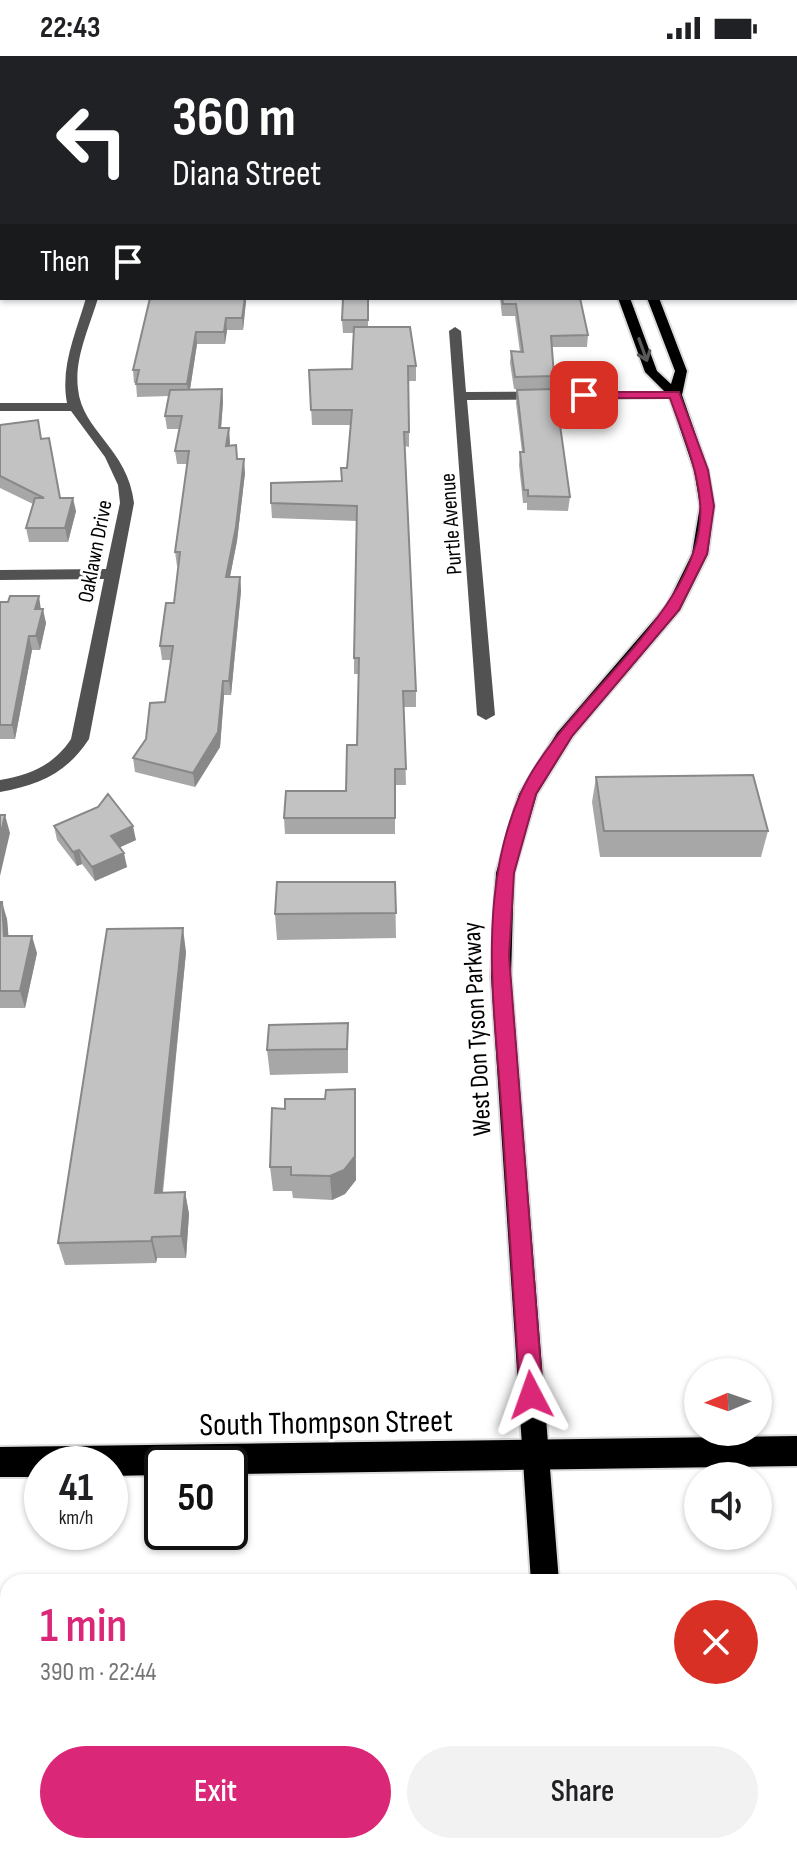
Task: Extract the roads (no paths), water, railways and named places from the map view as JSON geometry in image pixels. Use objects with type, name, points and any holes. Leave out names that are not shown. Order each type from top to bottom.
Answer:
[{"type":"highway","name":"South Thompson Street","points":[[0,1462],[797,1451]]},
{"type":"main road","name":"West Don Tyson Parkway","points":[[544,1574],[500,956],[505,873],[528,794],[566,733],[674,607],[700,554],[707,506],[703,482],[675,395],[651,372],[625,300]]},
{"type":"main road","name":"West Don Tyson Parkway","points":[[654,300],[681,371],[675,395]]},
{"type":"street","points":[[0,407],[75,407],[71,390],[72,374],[91,300]]},
{"type":"street","name":"Purtle Avenue","points":[[455,331],[463,396],[486,715]]},
{"type":"street","points":[[463,396],[675,395]]},
{"type":"street","name":"Oaklawn Drive","points":[[0,786],[53,772],[70,756],[80,739],[127,503],[128,485],[122,469],[75,407]]},
{"type":"street","points":[[0,575],[112,574]]}]
